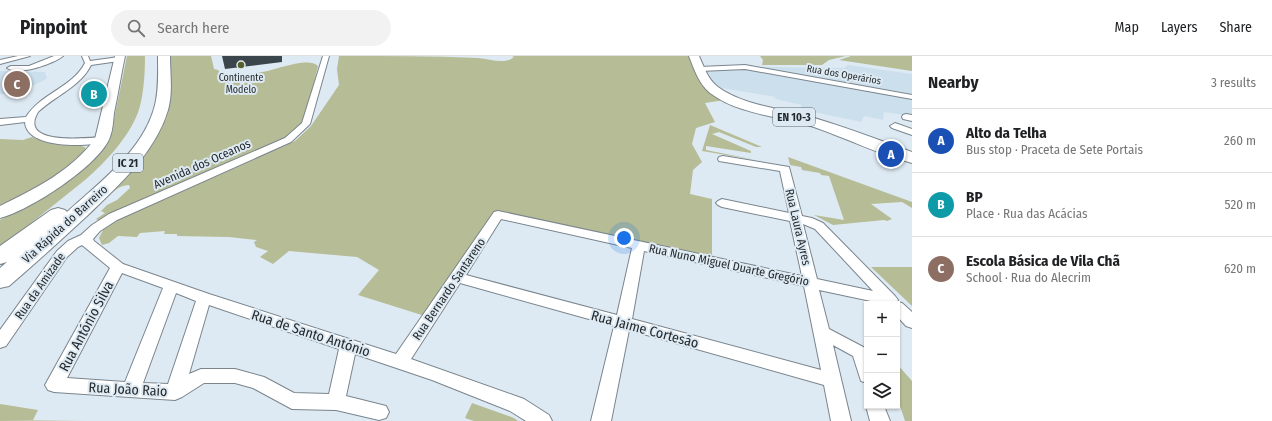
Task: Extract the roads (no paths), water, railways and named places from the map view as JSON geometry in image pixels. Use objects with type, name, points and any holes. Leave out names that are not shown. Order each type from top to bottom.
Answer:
[{"type":"highway","name":"Via Rápida do Barreiro","points":[[0,280],[45,244],[111,183],[137,152],[154,127],[161,110],[164,95],[164,56]]},
{"type":"highway","name":"Via Rápida do Barreiro","points":[[0,264],[42,230],[96,179],[126,144],[141,121],[148,102],[149,88]]},
{"type":"highway","points":[[0,257],[58,214]]},
{"type":"main road","name":"EN 10-3","points":[[694,56],[707,82],[713,89],[724,96],[745,104],[841,132],[912,158]]},
{"type":"main road","points":[[0,213],[54,182],[85,160],[102,140],[120,58]]},
{"type":"street","points":[[0,62],[27,56]]},
{"type":"street","points":[[11,68],[31,68],[60,56]]},
{"type":"street","points":[[102,140],[49,140],[32,131],[29,125],[29,119],[37,108],[80,77],[86,70],[86,59],[120,58]]},
{"type":"street","name":"Avenida dos Oceanos","points":[[86,238],[96,228],[113,217],[288,140],[306,124],[325,59]]},
{"type":"street","name":"Rua dos Operários","points":[[700,69],[745,66],[912,97]]},
{"type":"street","points":[[0,122],[29,119]]},
{"type":"street","points":[[895,126],[912,132]]},
{"type":"street","name":"Rua Laura Ayres","points":[[723,159],[785,169],[841,421]]},
{"type":"street","points":[[722,203],[797,218],[820,226],[891,301]]},
{"type":"street","name":"Rua Nuno Miguel Duarte Gregório","points":[[498,215],[811,283],[882,301]]},
{"type":"street","name":"Rua Bernardo Santareno","points":[[400,362],[498,215]]},
{"type":"street","name":"Rua de Santo António","points":[[86,238],[88,243],[118,267],[204,298],[400,362],[517,405],[542,421]]},
{"type":"street","name":"Rua da Amizade","points":[[0,342],[66,248],[86,238]]},
{"type":"street","points":[[601,421],[624,323],[639,245]]},
{"type":"street","name":"Rua António Silva","points":[[54,385],[118,267]]},
{"type":"street","name":"Rua Jaime Cortesão","points":[[457,277],[832,380]]},
{"type":"street","points":[[131,390],[170,286]]},
{"type":"street","points":[[175,392],[204,298]]},
{"type":"street","points":[[900,310],[912,322]]},
{"type":"street","points":[[821,332],[860,352],[866,373]]},
{"type":"street","points":[[336,402],[348,346]]},
{"type":"street","name":"Rua João Raio","points":[[54,385],[175,392],[201,376],[235,376],[258,382],[292,401],[336,402],[379,412]]},
{"type":"street","points":[[876,409],[880,421]]},
{"type":"place","name":"Continente Modelo","points":[[241,65]]},
{"type":"place","name":"Escola Básica de Vila Chã","points":[[17,84]]},
{"type":"place","name":"BP","points":[[94,94]]},
{"type":"place","name":"Alto da Telha","points":[[891,154]]}]
